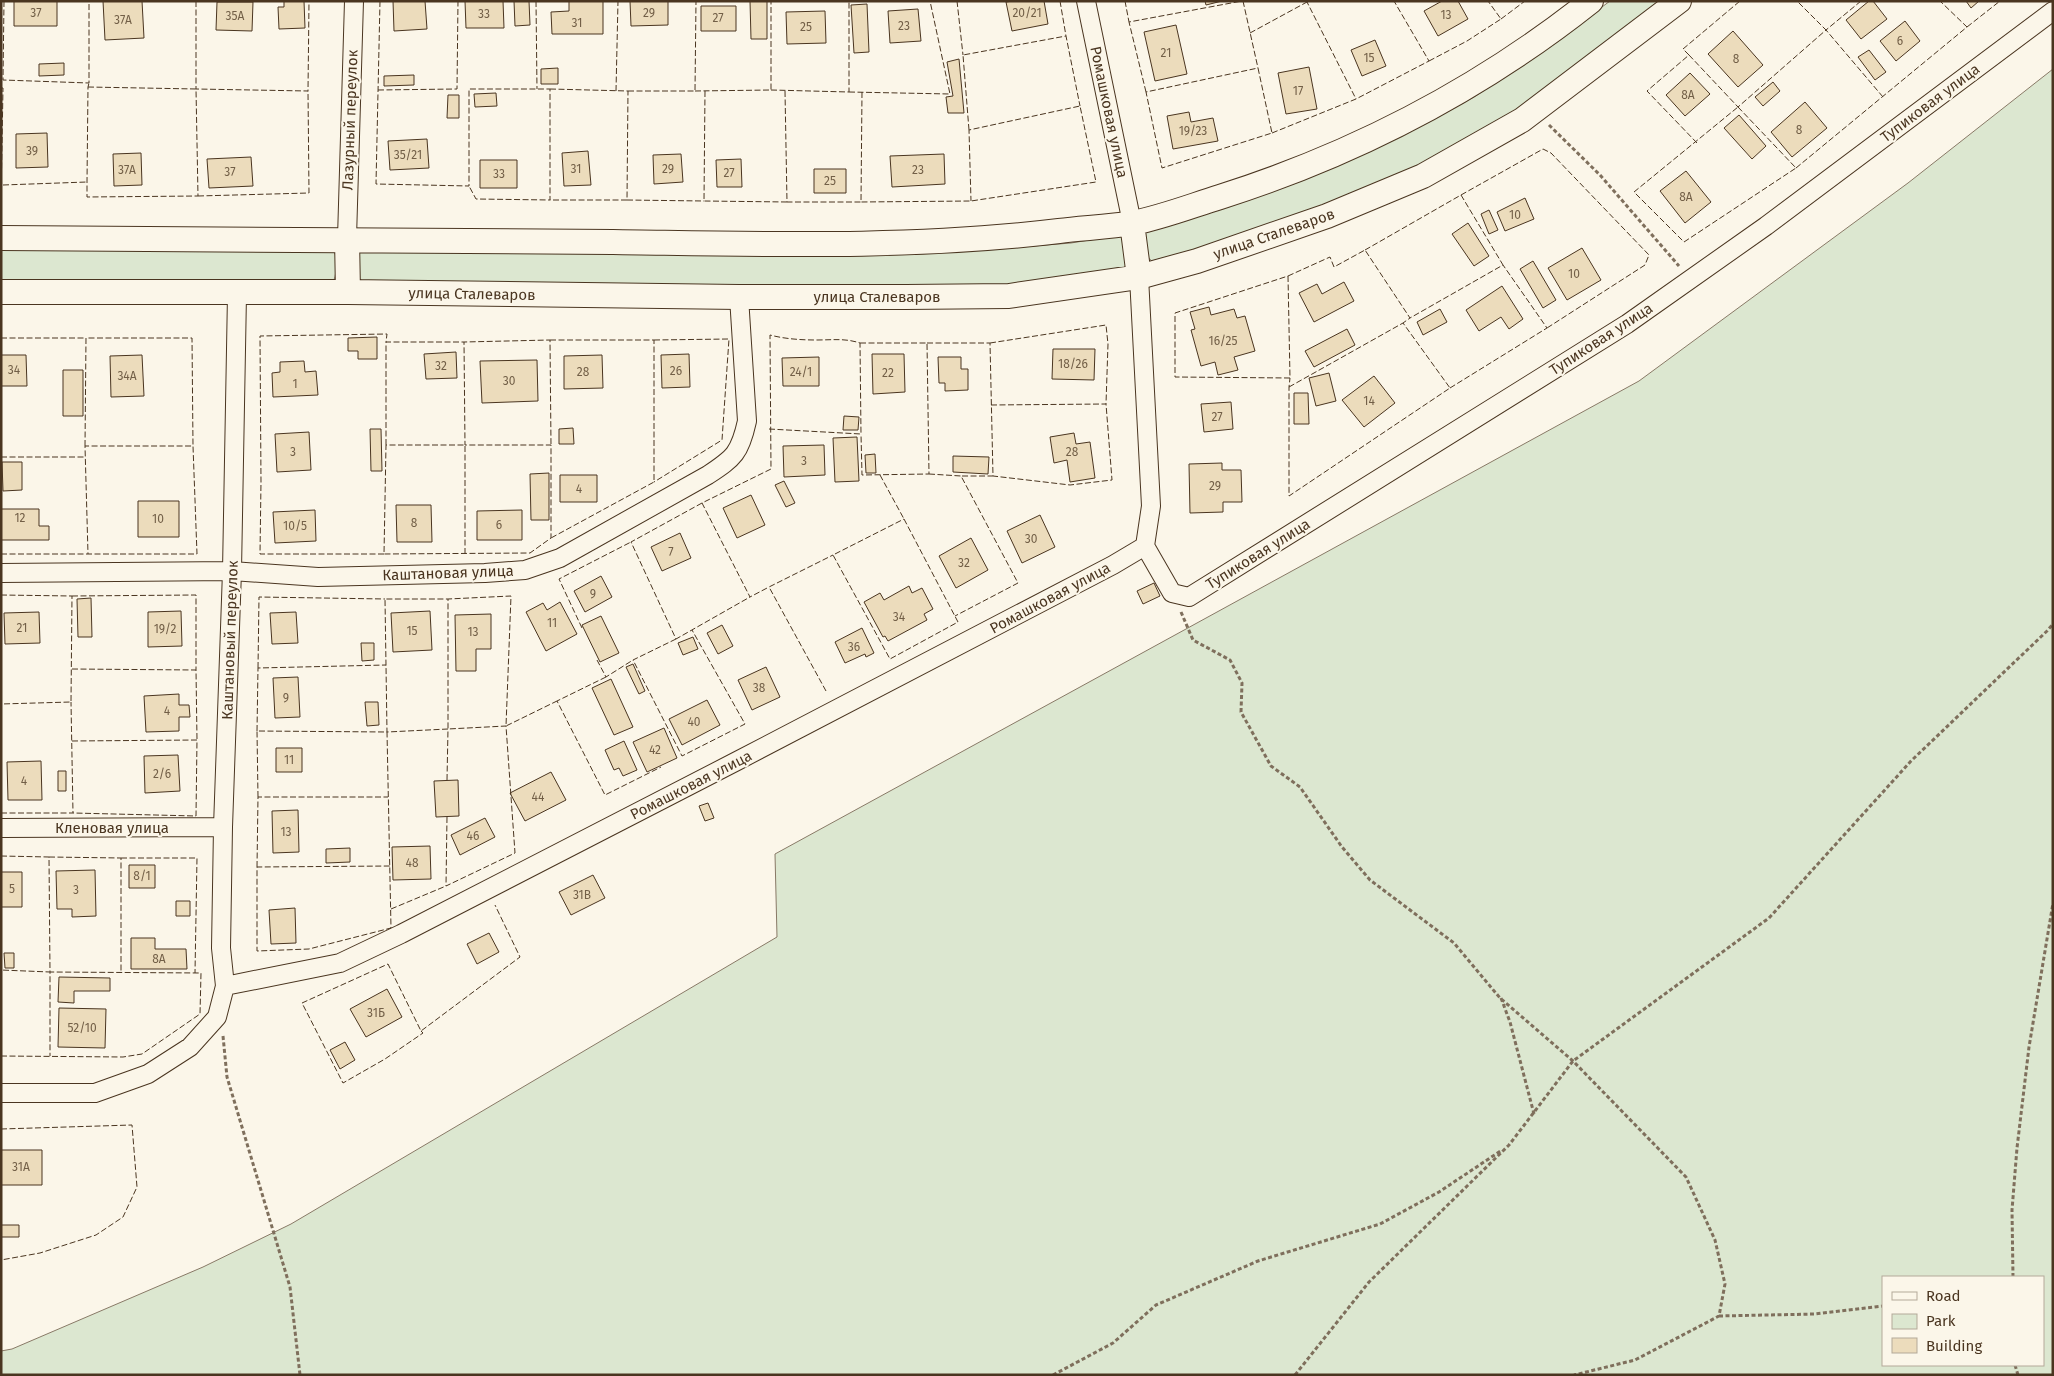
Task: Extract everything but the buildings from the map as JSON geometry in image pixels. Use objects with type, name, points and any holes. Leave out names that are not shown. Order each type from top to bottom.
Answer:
[{"type":"main road","points":[[1,238],[347,238],[863,245],[1002,238],[1132,223],[1162,216],[1279,178],[1342,153],[1415,117],[1495,69],[1591,1]]},
{"type":"main road","name":"улица Сталеваров","points":[[1,292],[237,294],[348,292],[739,297],[1009,296],[1139,277],[1197,261],[1327,216],[1423,176],[1522,120],[1679,1]]},
{"type":"main road","points":[[1132,223],[1139,277]]},
{"type":"main road","points":[[347,238],[348,292]]},
{"type":"street","name":"Лазурный переулок","points":[[347,238],[354,1]]},
{"type":"street","name":"Ромашковая улица","points":[[1086,1],[1132,223]]},
{"type":"street","name":"Тупиковая улица","points":[[1172,593],[1189,597],[1619,329],[1766,226],[2053,11]]},
{"type":"street","points":[[1139,277],[1151,506],[1145,546],[1172,593]]},
{"type":"street","name":"Каштановый переулок","points":[[225,986],[221,948],[223,827],[232,571],[237,294]]},
{"type":"street","name":"Каштановая улица","points":[[1,572],[232,571],[318,577],[485,573],[524,570],[560,558],[708,475],[731,460],[742,442],[747,421],[739,297]]},
{"type":"street","name":"Ромашковая улица","points":[[225,986],[340,962],[401,934],[737,761],[1145,546]]},
{"type":"street","name":"Кленовая улица","points":[[1,828],[223,827]]},
{"type":"street","points":[[1,1093],[95,1093],[148,1074],[190,1047],[217,1017],[225,986]]},
{"type":"path","points":[[1535,111],[1600,175],[1662,249],[1691,279]]},
{"type":"path","points":[[1172,593],[1193,640],[1230,660],[1242,684],[1241,712],[1271,766],[1300,787],[1342,847],[1370,880],[1454,943],[1500,998],[1573,1060],[1686,1177],[1715,1240],[1725,1284],[1719,1316]]},
{"type":"path","points":[[1295,1375],[1370,1282],[1509,1145],[1573,1060],[1768,918],[1911,761],[2048,631],[2053,624]]},
{"type":"path","points":[[2012,1276],[2012,1210],[2017,1148],[2029,1048],[2053,903]]},
{"type":"path","points":[[1500,998],[1510,1022],[1534,1114]]},
{"type":"path","points":[[217,1017],[222,1027],[228,1078],[290,1287],[300,1375]]},
{"type":"path","points":[[1053,1375],[1113,1342],[1156,1305],[1258,1261],[1380,1224],[1439,1192],[1509,1145]]},
{"type":"path","points":[[1574,1375],[1635,1360],[1719,1316],[1815,1314],[1882,1306]]},
{"type":"green space","points":[[1610,1],[1664,1],[1535,99],[1390,181],[1211,245],[1152,261],[1146,256],[1142,237],[1148,230],[1293,184],[1374,148],[1474,97],[1543,51]]},
{"type":"green space","points":[[2053,69],[2053,1375],[1,1375],[1,1351],[12,1349],[203,1267],[291,1224],[777,937],[775,854],[1639,381],[1908,183]]},
{"type":"green space","points":[[1120,235],[1130,239],[1132,260],[1124,267],[1043,281],[980,287],[367,283],[359,279],[359,251],[368,247],[983,250],[1071,243]]},
{"type":"green space","points":[[1,245],[334,251],[337,265],[334,280],[326,284],[1,282]]},
{"type":"fence","points":[[4,1],[3,80],[89,83],[89,1]]},
{"type":"fence","points":[[196,1],[196,89],[308,91],[309,1]]},
{"type":"fence","points":[[380,1],[376,184],[469,186],[469,89],[550,89],[550,200],[476,199],[469,186]]},
{"type":"fence","points":[[378,90],[457,89],[458,1]]},
{"type":"fence","points":[[536,1],[537,89]]},
{"type":"fence","points":[[616,91],[618,1]]},
{"type":"fence","points":[[628,91],[695,91],[696,1]]},
{"type":"fence","points":[[695,91],[771,90],[771,1]]},
{"type":"fence","points":[[771,90],[849,92],[849,1]]},
{"type":"fence","points":[[849,92],[950,94],[930,1]]},
{"type":"fence","points":[[957,1],[963,55]]},
{"type":"fence","points":[[1060,1],[1066,36]]},
{"type":"fence","points":[[1125,1],[1129,22]]},
{"type":"fence","points":[[1146,92],[1129,22],[1242,1]]},
{"type":"fence","points":[[1243,1],[1258,68]]},
{"type":"fence","points":[[1309,1],[1307,2],[1356,99]]},
{"type":"fence","points":[[1272,133],[1356,99],[1429,61],[1394,1]]},
{"type":"fence","points":[[1429,61],[1467,41],[1501,19],[1488,1]]},
{"type":"fence","points":[[1501,19],[1525,1]]},
{"type":"fence","points":[[1689,55],[1683,49],[1740,1]]},
{"type":"fence","points":[[1697,143],[1647,91],[1689,55],[1738,107],[1826,30],[1797,1]]},
{"type":"fence","points":[[1861,1],[1826,30],[1883,97]]},
{"type":"fence","points":[[1796,168],[1967,27],[1940,1]]},
{"type":"fence","points":[[1967,27],[2000,1]]},
{"type":"fence","points":[[1250,33],[1307,2]]},
{"type":"fence","points":[[969,130],[963,55],[1066,36],[1080,106]]},
{"type":"fence","points":[[1258,68],[1272,133],[1162,168],[1146,92],[1258,68]]},
{"type":"fence","points":[[88,87],[196,89],[198,196],[87,197],[88,87],[89,83]]},
{"type":"fence","points":[[1,88],[3,88],[1,200]]},
{"type":"fence","points":[[550,89],[628,91],[627,200],[550,200]]},
{"type":"fence","points":[[198,196],[309,193],[308,91]]},
{"type":"fence","points":[[705,91],[704,201],[787,202]]},
{"type":"fence","points":[[785,91],[787,202],[861,202]]},
{"type":"fence","points":[[862,92],[861,202],[971,201],[1096,182],[1080,106],[969,130],[971,201]]},
{"type":"fence","points":[[1738,107],[1796,168],[1684,242],[1634,192],[1738,107]]},
{"type":"fence","points":[[1461,195],[1543,149],[1551,153],[1649,255],[1645,265],[1547,328]]},
{"type":"fence","points":[[3,185],[87,182]]},
{"type":"fence","points":[[1365,250],[1461,195],[1503,265],[1410,318]]},
{"type":"fence","points":[[627,200],[704,201]]},
{"type":"fence","points":[[1288,276],[1330,257],[1334,267],[1365,250],[1410,318],[1403,323]]},
{"type":"fence","points":[[1450,388],[1547,328],[1503,265]]},
{"type":"fence","points":[[1288,276],[1290,378],[1175,377],[1175,313],[1288,276]]},
{"type":"fence","points":[[1289,387],[1403,323],[1450,388],[1289,496],[1289,387],[1290,378]]},
{"type":"fence","points":[[990,343],[1106,325],[1108,344],[1106,404]]},
{"type":"fence","points":[[384,554],[260,554],[260,336],[387,334],[386,342]]},
{"type":"fence","points":[[769,429],[861,434],[860,343],[844,340],[793,339],[770,335],[771,469],[702,503],[750,597],[769,587]]},
{"type":"fence","points":[[1,338],[86,338]]},
{"type":"fence","points":[[85,446],[86,338],[192,338],[193,446]]},
{"type":"fence","points":[[654,340],[729,339],[722,440],[654,482]]},
{"type":"fence","points":[[550,340],[654,340],[654,482],[551,538]]},
{"type":"fence","points":[[465,554],[465,445],[386,445],[384,554],[530,553],[551,538],[551,445],[465,445],[464,342],[550,340],[551,445]]},
{"type":"fence","points":[[386,445],[386,342],[464,342]]},
{"type":"fence","points":[[860,343],[927,343],[929,474],[862,475],[861,434]]},
{"type":"fence","points":[[927,343],[990,343],[993,476],[961,476]]},
{"type":"fence","points":[[991,405],[1106,404],[1112,480],[1070,485],[993,476]]},
{"type":"fence","points":[[1,554],[197,554],[193,446],[85,446],[88,554]]},
{"type":"fence","points":[[1,457],[86,457]]},
{"type":"fence","points":[[929,474],[961,476],[1018,583],[955,616]]},
{"type":"fence","points":[[880,475],[904,519]]},
{"type":"fence","points":[[702,503],[631,542],[676,639],[750,597]]},
{"type":"fence","points":[[904,519],[958,622],[890,659],[833,555],[904,519]]},
{"type":"fence","points":[[582,628],[559,579],[631,542]]},
{"type":"fence","points":[[826,691],[769,587],[833,555]]},
{"type":"fence","points":[[1,595],[72,596],[71,702],[1,704]]},
{"type":"fence","points":[[72,596],[196,595],[196,670]]},
{"type":"fence","points":[[447,817],[446,886],[515,853],[506,726],[448,729],[448,599],[511,596],[506,726],[557,701]]},
{"type":"fence","points":[[258,668],[259,597],[385,599]]},
{"type":"fence","points":[[447,780],[448,729],[387,732],[385,599],[448,599]]},
{"type":"fence","points":[[676,639],[633,660],[682,756],[745,724],[692,630]]},
{"type":"fence","points":[[597,660],[606,677],[633,660]]},
{"type":"fence","points":[[257,731],[258,668],[386,665]]},
{"type":"fence","points":[[72,669],[196,670],[197,740]]},
{"type":"fence","points":[[606,677],[557,701],[605,795],[661,767]]},
{"type":"fence","points":[[1,813],[73,813],[71,702]]},
{"type":"fence","points":[[258,797],[257,731],[387,732],[391,928],[309,949],[257,951],[257,867],[390,866]]},
{"type":"fence","points":[[72,741],[197,740],[196,816],[73,813]]},
{"type":"fence","points":[[257,867],[258,797],[388,797]]},
{"type":"fence","points":[[1,856],[49,857],[50,972],[1,970]]},
{"type":"fence","points":[[49,857],[121,858],[121,972]]},
{"type":"fence","points":[[121,858],[197,858],[195,973]]},
{"type":"fence","points":[[391,909],[446,886]]},
{"type":"fence","points":[[421,1031],[423,1033],[385,1059],[343,1083],[302,1003],[388,964],[421,1031],[520,957],[495,905]]},
{"type":"fence","points":[[1,1056],[123,1057],[142,1054],[200,1014],[201,973],[50,972],[50,1056]]},
{"type":"fence","points":[[1,1129],[132,1125],[137,1187],[123,1217],[96,1235],[40,1253],[1,1260]]}]
